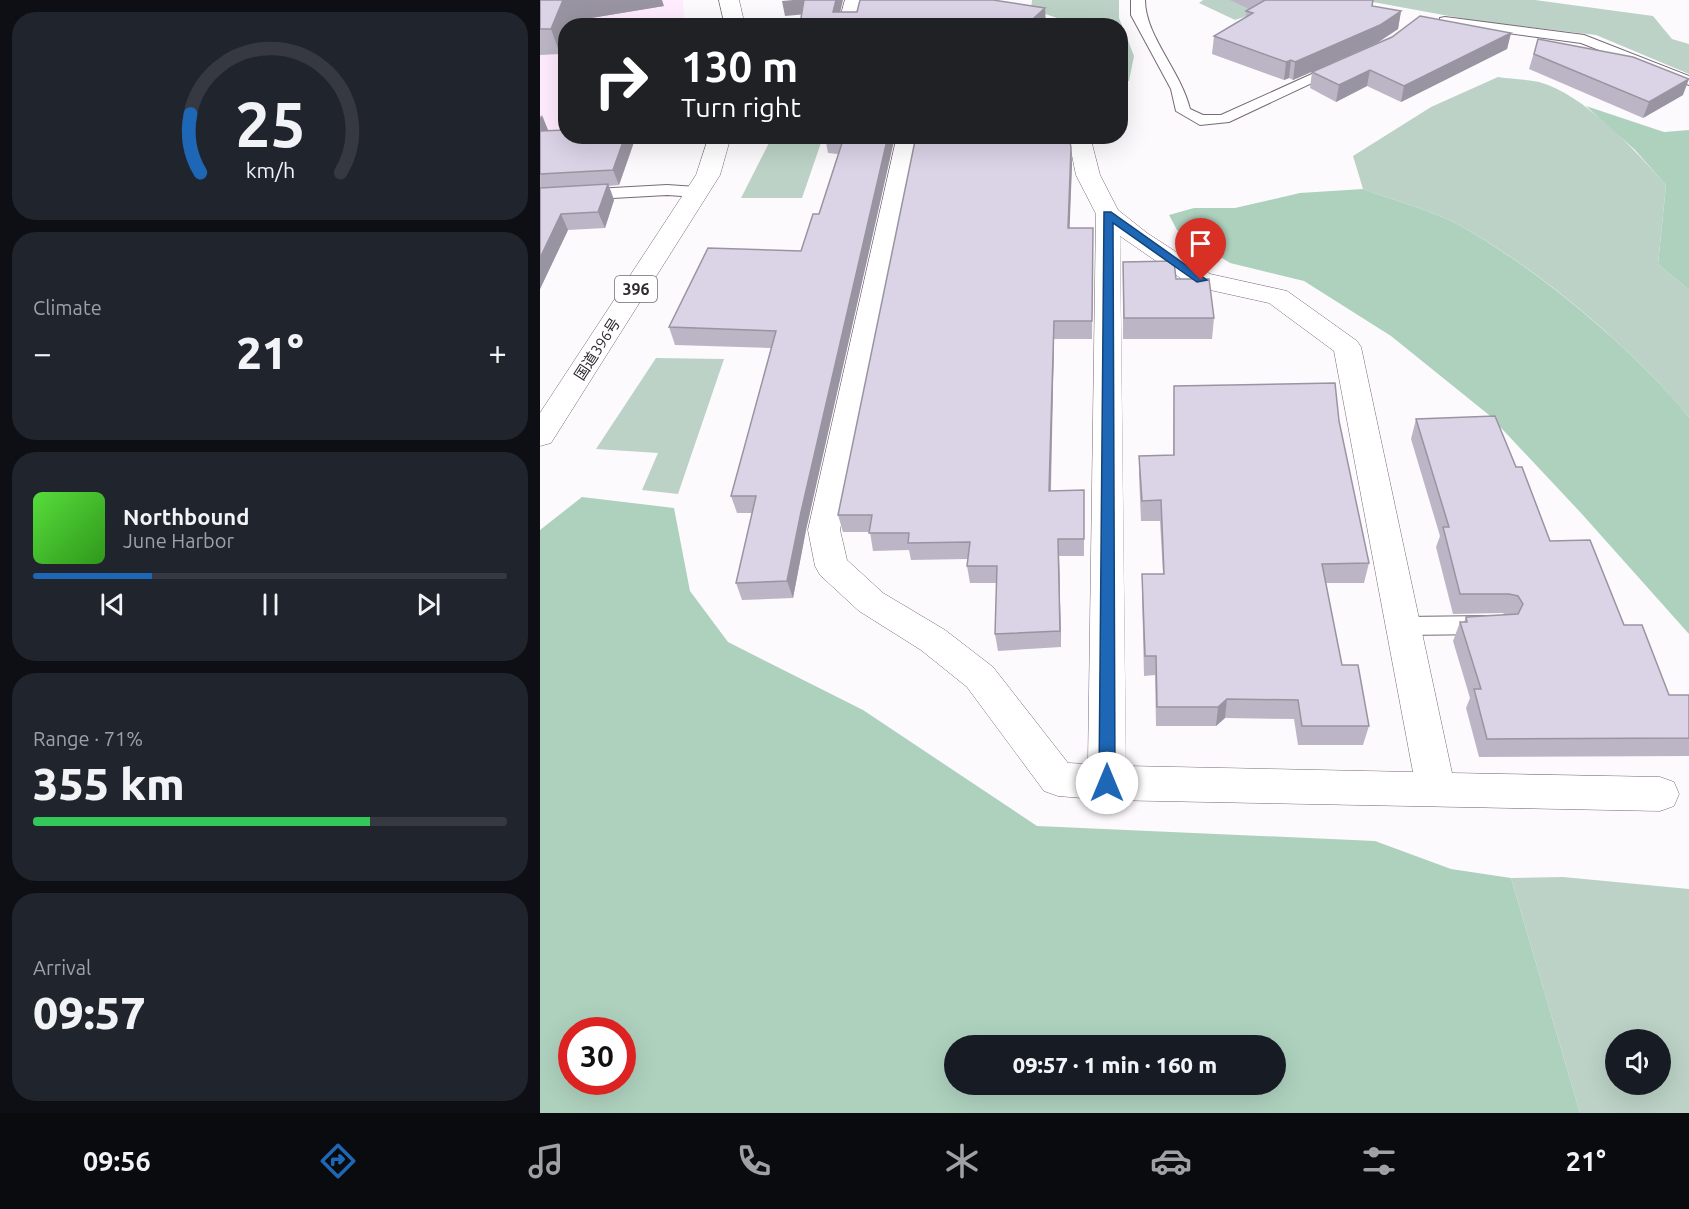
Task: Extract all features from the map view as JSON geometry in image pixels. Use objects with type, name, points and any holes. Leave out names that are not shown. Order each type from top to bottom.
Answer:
[{"type":"main road","points":[[729,0],[733,18]]},
{"type":"main road","points":[[850,18],[855,0]]},
{"type":"main road","name":"国道396号","points":[[540,436],[708,175],[718,144]]},
{"type":"main road","points":[[906,144],[824,530],[832,566],[871,602],[933,640],[980,677],[1058,779],[1107,783],[1660,794]]},
{"type":"main road","points":[[1081,144],[1088,175],[1108,214],[1138,238],[1201,280],[1278,297],[1347,347],[1436,790]]},
{"type":"main road","points":[[1107,783],[1108,214]]},
{"type":"lane","points":[[1138,0],[1138,15],[1178,89],[1183,111],[1200,120],[1224,118],[1351,62]]},
{"type":"lane","points":[[1434,20],[1584,39],[1689,81]]},
{"type":"lane","points":[[540,197],[667,190],[697,192]]},
{"type":"lane","points":[[1403,626],[1501,624]]},
{"type":"shaded area","points":[[540,0],[683,0],[684,18],[558,18],[558,141],[540,142]]},
{"type":"green space","points":[[1032,0],[1119,0],[1119,18],[1057,18],[1031,9]]},
{"type":"green space","points":[[1203,0],[1296,0],[1235,20],[1199,3]]},
{"type":"green space","points":[[1362,0],[1535,0],[1653,16],[1672,39],[1689,44],[1689,74],[1596,35],[1476,21]]},
{"type":"green space","points":[[1128,41],[1134,56],[1128,81]]},
{"type":"green space","points":[[1498,77],[1539,82],[1574,98],[1608,125],[1666,185],[1658,264],[1689,290],[1689,417],[1640,364],[1612,338],[1583,312],[1522,265],[1450,220],[1363,189],[1353,156],[1431,107]]},
{"type":"green space","points":[[1586,106],[1664,132],[1689,130],[1689,290],[1658,264],[1666,185],[1635,150]]},
{"type":"green space","points":[[768,144],[821,144],[802,198],[741,198]]},
{"type":"green space","points":[[1363,189],[1450,220],[1522,265],[1583,312],[1612,338],[1640,364],[1689,417],[1689,634],[1581,513],[1489,415],[1391,336],[1304,281],[1230,263],[1177,230],[1169,215],[1194,208],[1235,208],[1300,193]]},
{"type":"green space","points":[[656,358],[724,359],[678,494],[642,490],[658,453],[596,449]]},
{"type":"green space","points":[[582,497],[674,508],[690,591],[728,642],[863,710],[1037,826],[1375,841],[1451,869],[1511,878],[1580,1113],[540,1113],[540,530]]},
{"type":"green space","points":[[1563,877],[1689,889],[1689,1113],[1580,1113],[1511,878]]},
{"type":"building","points":[[540,0],[563,0],[551,29],[540,29]]},
{"type":"building","points":[[804,0],[836,0],[833,12],[857,12],[860,0],[993,0],[1045,8],[1034,18],[801,18]]},
{"type":"building","points":[[1265,0],[1373,0],[1372,6],[1401,11],[1380,25],[1295,62],[1291,60],[1286,62],[1214,36],[1253,13],[1246,11]]},
{"type":"building","points":[[1420,16],[1511,33],[1404,86],[1370,70],[1339,85],[1312,72],[1392,37]]},
{"type":"building","points":[[1538,39],[1633,57],[1689,79],[1649,102],[1534,54]]},
{"type":"building","points":[[558,130],[558,144],[622,144],[613,170],[540,174],[540,131]]},
{"type":"building","points":[[842,144],[886,144],[787,581],[736,583],[756,496],[731,496],[776,331],[669,327],[708,248],[801,251],[813,214],[819,214]]},
{"type":"building","points":[[914,144],[1070,144],[1068,228],[1093,228],[1092,321],[1054,321],[1049,491],[1084,490],[1084,539],[1058,539],[1060,631],[995,634],[997,566],[967,566],[970,542],[908,543],[909,533],[869,533],[872,515],[838,515]]},
{"type":"building","points":[[608,184],[598,212],[561,214],[540,258],[540,188]]},
{"type":"building","points":[[1174,261],[1176,279],[1209,279],[1214,318],[1124,318],[1123,262]]},
{"type":"building","points":[[1335,383],[1339,421],[1369,563],[1322,564],[1342,665],[1358,665],[1369,726],[1302,726],[1298,700],[1227,699],[1218,707],[1157,707],[1156,656],[1145,656],[1142,574],[1164,574],[1161,500],[1142,501],[1139,456],[1174,455],[1174,386]]},
{"type":"building","points":[[1495,416],[1516,467],[1522,467],[1550,541],[1590,540],[1624,625],[1642,625],[1669,695],[1689,695],[1689,738],[1487,739],[1474,689],[1481,689],[1460,622],[1467,622],[1466,617],[1518,614],[1523,604],[1518,596],[1509,594],[1460,594],[1443,527],[1449,527],[1416,419]]},
{"type":"route","points":[[1107,783],[1108,214],[1138,238],[1201,280]]}]
